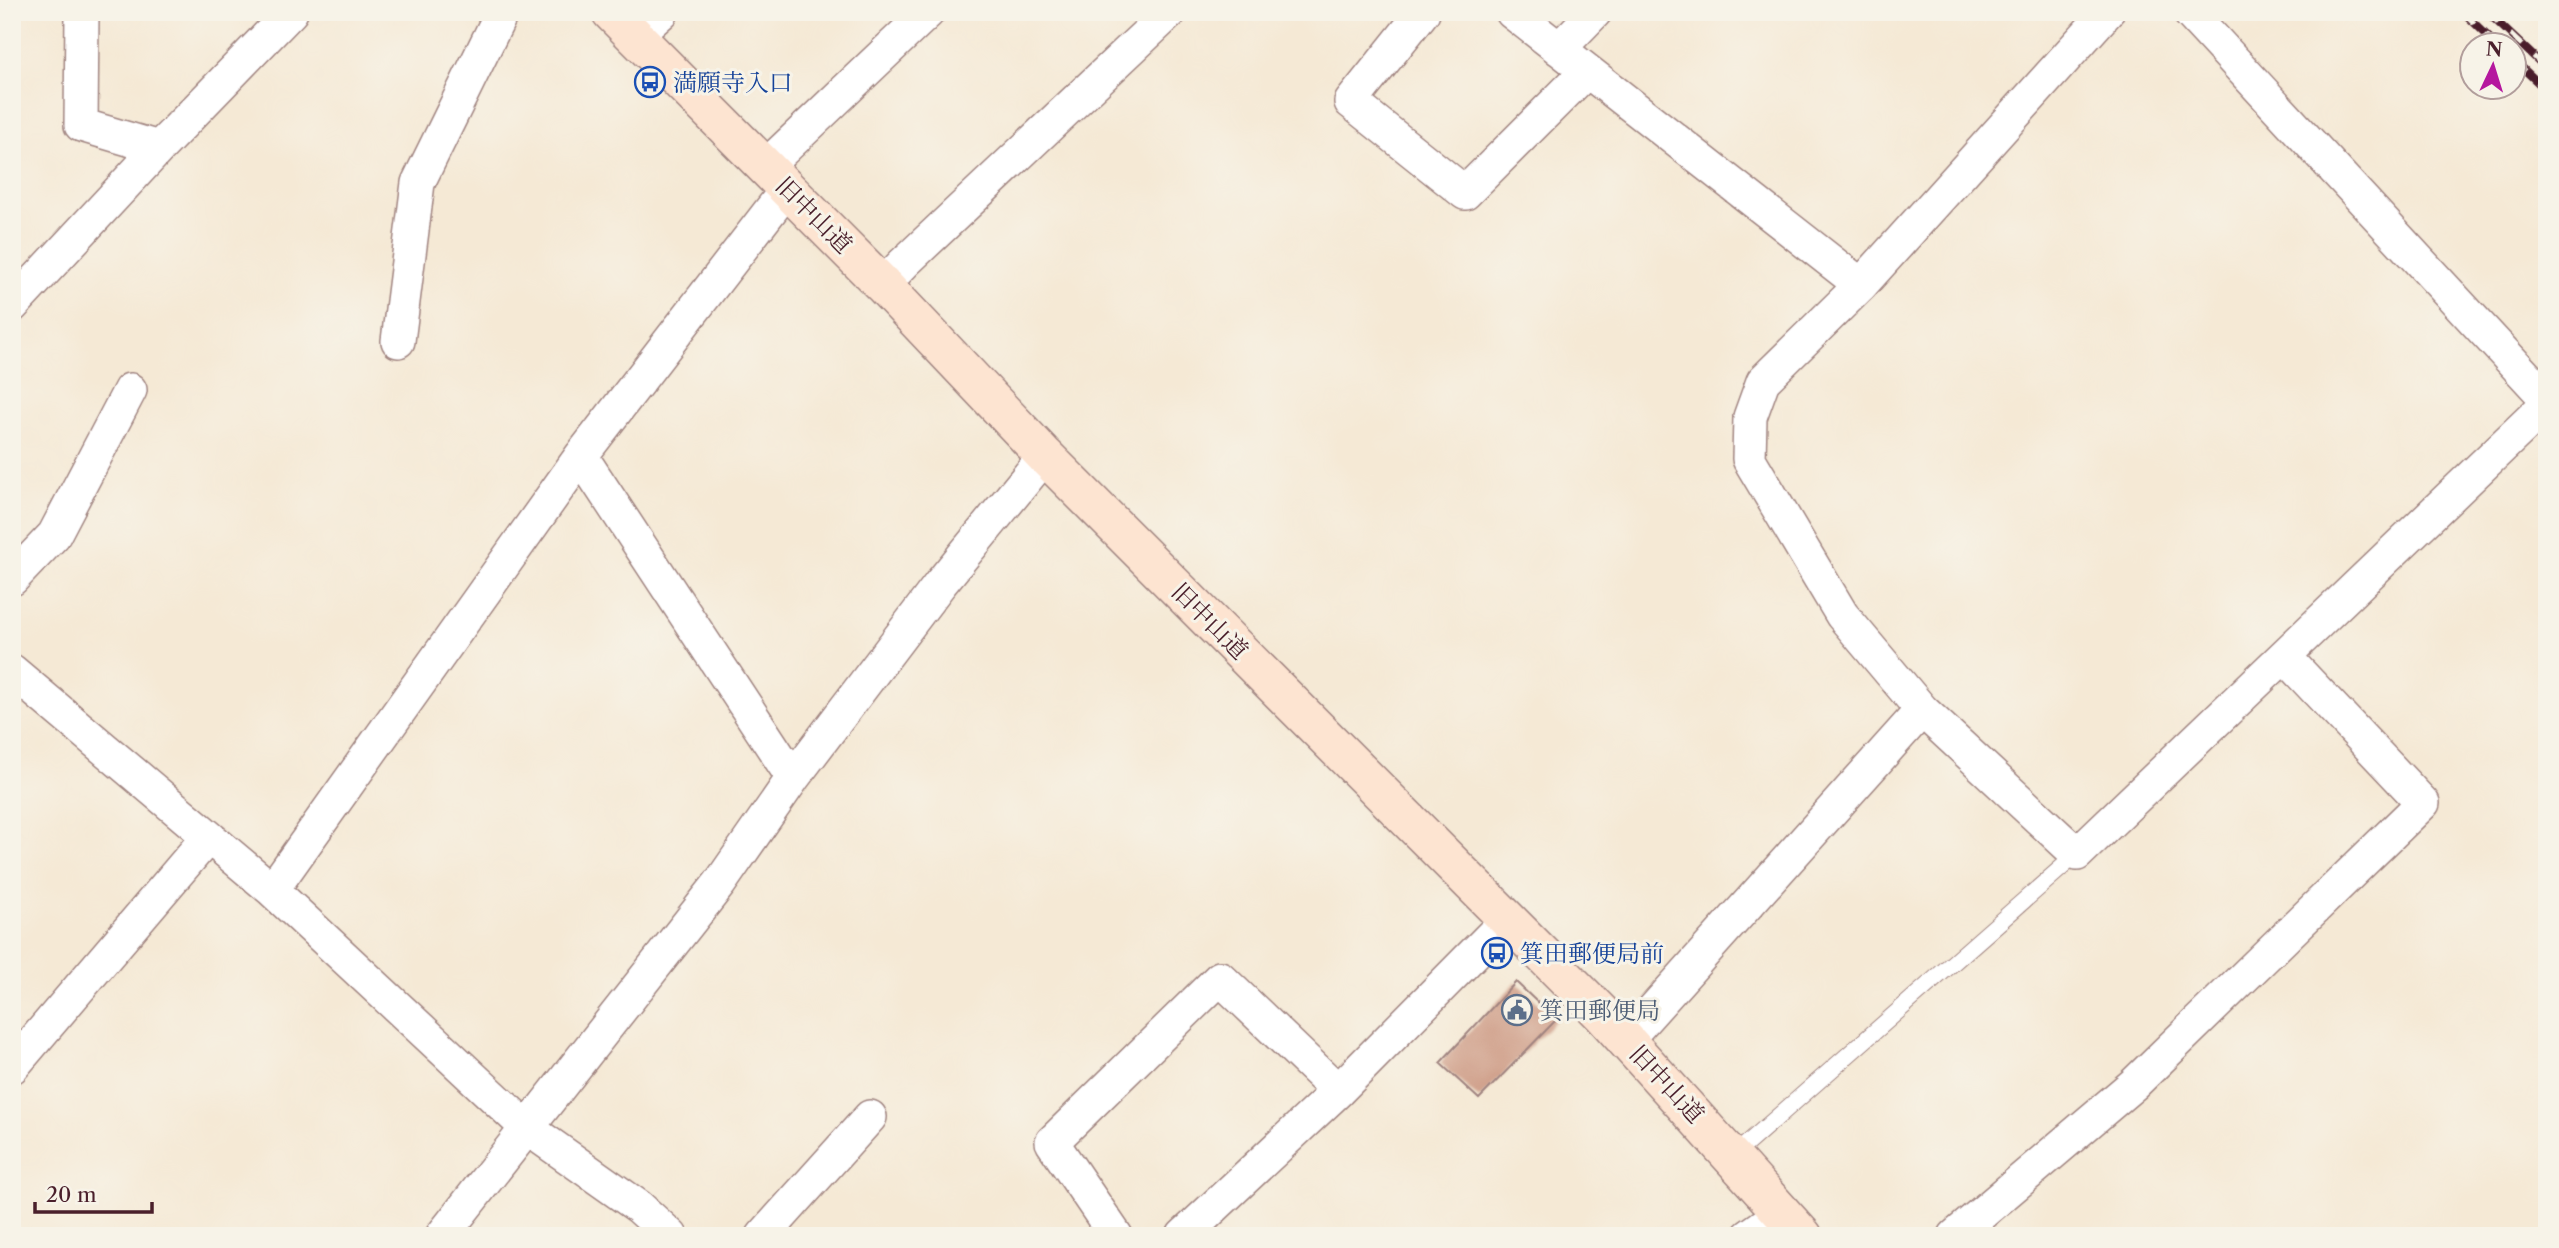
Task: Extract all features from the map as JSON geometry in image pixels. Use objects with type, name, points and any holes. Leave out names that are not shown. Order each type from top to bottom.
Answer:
[{"type":"main road","name":"旧中山道","points":[[636,20],[776,178],[883,285],[1045,456],[1626,1040],[1793,1224]]},
{"type":"street","points":[[82,12],[81,125],[159,148]]},
{"type":"street","points":[[12,306],[159,148],[291,12]]},
{"type":"street","points":[[398,341],[418,183],[502,12]]},
{"type":"street","points":[[272,890],[776,178],[928,12]]},
{"type":"street","points":[[883,285],[1170,12]]},
{"type":"street","points":[[1423,12],[1351,102],[1465,193],[1587,71]]},
{"type":"street","points":[[1512,12],[1861,285]]},
{"type":"street","points":[[1559,49],[1595,12]]},
{"type":"street","points":[[2098,16],[1861,285],[1763,381],[1750,418],[1749,459],[1842,615],[1922,710],[2077,854],[2547,401],[2189,12]]},
{"type":"street","points":[[12,579],[54,535],[130,390]]},
{"type":"street","points":[[581,456],[793,778]]},
{"type":"street","points":[[442,1236],[720,883],[793,778],[940,584],[1045,456]]},
{"type":"street","points":[[1955,1236],[2134,1084],[2423,803],[2284,656]]},
{"type":"street","points":[[12,671],[272,890],[527,1128],[639,1207],[671,1236]]},
{"type":"street","points":[[1626,1040],[1922,710]]},
{"type":"street","points":[[12,1067],[208,837]]},
{"type":"street","points":[[1182,1236],[1338,1091],[1508,919]]},
{"type":"street","points":[[1116,1236],[1052,1142],[1220,978],[1338,1091]]},
{"type":"street","points":[[763,1236],[870,1117]]},
{"type":"street","points":[[1749,1236],[1793,1224]]},
{"type":"lane","points":[[1733,1157],[2077,854]]},
{"type":"building","points":[[1516,982],[1556,1020],[1479,1099],[1440,1063]]},
{"type":"railway","points":[[2463,12],[2484,32]]},
{"type":"railway","points":[[2487,12],[2547,69]]},
{"type":"railway","points":[[2528,73],[2547,91]]},
{"type":"place","name":"満願寺入口","points":[[650,82]]},
{"type":"place","name":"箕田郵便局前","points":[[1497,953]]},
{"type":"place","name":"箕田郵便局","points":[[1517,1010]]}]
